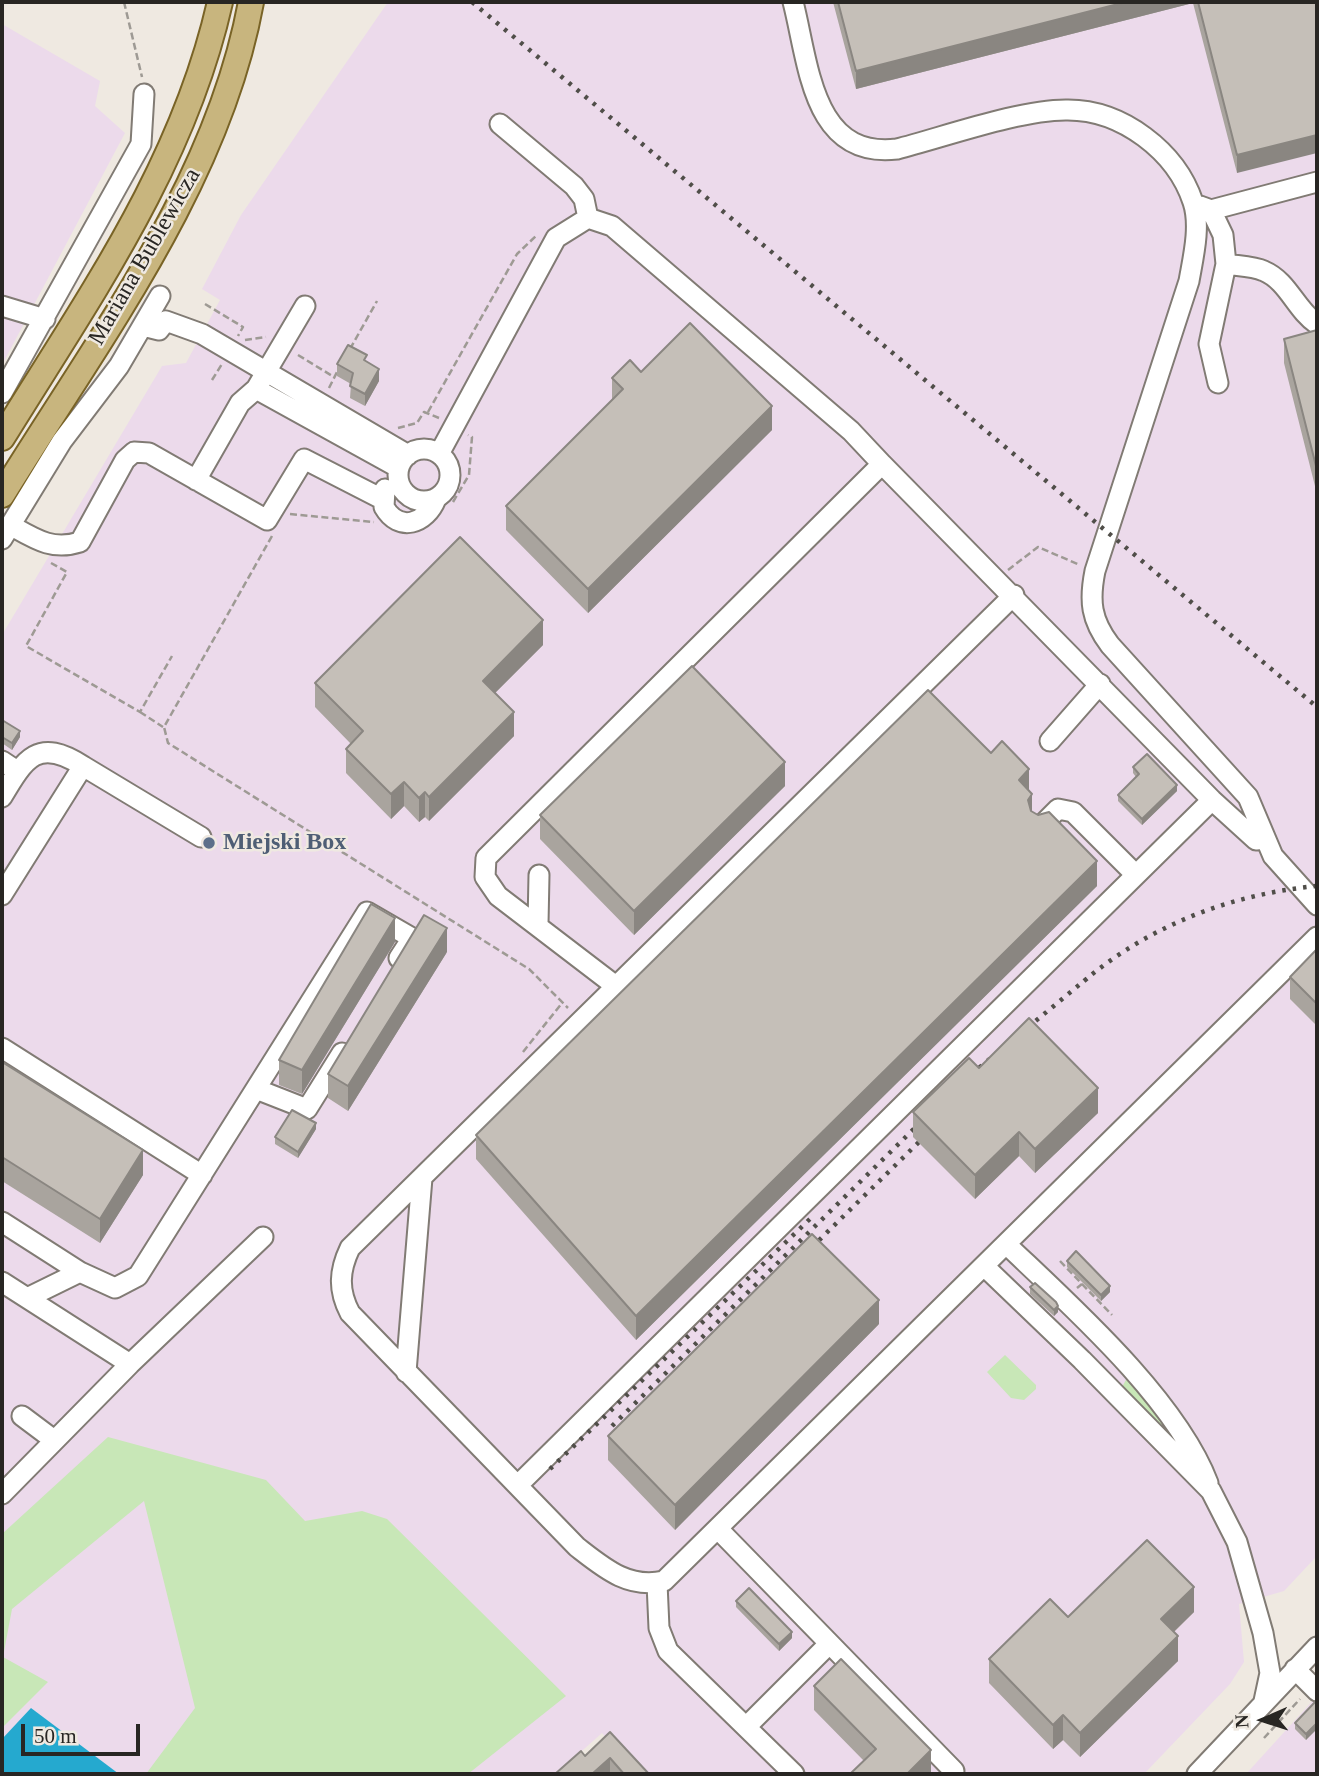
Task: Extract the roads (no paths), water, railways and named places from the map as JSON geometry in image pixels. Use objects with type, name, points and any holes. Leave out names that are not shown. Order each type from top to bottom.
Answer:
[{"type":"main road","name":"Mariana Bublewicza","points":[[2,438],[125,237],[163,169],[196,91],[220,2]]},
{"type":"main road","name":"Mariana Bublewicza","points":[[2,495],[147,261],[186,191],[222,109],[251,2]]},
{"type":"street","points":[[793,2],[820,105],[830,127],[861,148],[879,151],[897,149],[1041,112],[1069,110],[1089,113],[1128,126],[1152,142],[1223,236],[1226,264],[1209,344],[1218,383]]},
{"type":"street","points":[[2,393],[141,144],[145,94]]},
{"type":"street","points":[[500,124],[575,186],[584,199],[588,218]]},
{"type":"street","points":[[1202,207],[1317,182]]},
{"type":"street","points":[[1202,207],[1189,281],[1096,571],[1091,592],[1091,612],[1098,629],[1110,645],[1248,797],[1259,818],[1265,839],[1284,870],[1317,905]]},
{"type":"street","points":[[588,218],[612,226],[851,431],[1212,800],[1256,839],[1265,839]]},
{"type":"street","points":[[439,454],[556,238],[588,218]]},
{"type":"street","points":[[1226,264],[1263,270],[1279,281],[1304,315],[1317,324]]},
{"type":"street","points":[[160,296],[119,366],[62,441],[6,532],[49,546],[64,547],[80,542],[125,460],[134,452],[149,453],[267,520],[304,459],[382,499]]},
{"type":"street","points":[[2,306],[45,320]]},
{"type":"street","points":[[196,480],[240,403],[256,389],[304,306]]},
{"type":"street","points":[[144,326],[159,330],[166,321],[188,328],[267,371],[402,466]]},
{"type":"street","points":[[256,389],[402,466]]},
{"type":"street","points":[[424,450],[439,454],[445,461],[450,477],[444,501],[428,515],[412,523],[395,520],[388,514],[382,499],[384,490],[402,466],[424,450]]},
{"type":"street","points":[[617,987],[498,896],[485,877],[486,858],[837,512],[882,464]]},
{"type":"street","points":[[402,466],[400,484],[410,497],[418,501],[444,501]]},
{"type":"street","points":[[1014,595],[350,1248],[342,1263],[340,1279],[342,1298],[350,1313],[577,1547],[607,1570],[630,1581],[664,1581],[1317,937]]},
{"type":"street","points":[[1050,741],[1100,684]]},
{"type":"street","points":[[2,797],[9,766],[42,753],[61,752],[201,836]]},
{"type":"street","points":[[2,895],[83,766]]},
{"type":"street","points":[[518,1485],[1212,800]]},
{"type":"street","points":[[1040,827],[1058,808],[1073,811],[1136,875]]},
{"type":"street","points":[[538,924],[539,875]]},
{"type":"street","points":[[2,1222],[80,1272],[115,1288],[138,1276],[367,912],[412,938],[391,972]]},
{"type":"street","points":[[256,1089],[307,1109],[349,1041]]},
{"type":"street","points":[[2,1048],[202,1175]]},
{"type":"street","points":[[406,1372],[422,1178]]},
{"type":"street","points":[[2,1494],[130,1364],[263,1237]]},
{"type":"street","points":[[1006,1244],[1096,1331],[1140,1380],[1197,1455],[1237,1542],[1263,1633],[1270,1673],[1264,1701]]},
{"type":"street","points":[[984,1266],[1211,1490]]},
{"type":"street","points":[[27,1298],[80,1272]]},
{"type":"street","points":[[2,1282],[130,1364]]},
{"type":"street","points":[[1082,1360],[1096,1331]]},
{"type":"street","points":[[22,1416],[54,1440]]},
{"type":"street","points":[[718,1528],[954,1772],[951,1774]]},
{"type":"street","points":[[657,1583],[659,1628],[668,1651],[794,1774]]},
{"type":"street","points":[[746,1727],[828,1644]]},
{"type":"street","points":[[1197,1774],[1317,1647]]},
{"type":"street","points":[[1295,1669],[1315,1688]]},
{"type":"water","points":[[31,1708],[119,1774],[2,1774],[2,1739]]},
{"type":"railway","points":[[472,2],[1317,707]]},
{"type":"railway","points":[[1084,981],[1136,944],[1193,916],[1254,896],[1317,886]]},
{"type":"railway","points":[[963,1081],[1090,976]]},
{"type":"railway","points":[[612,1426],[928,1115]]},
{"type":"railway","points":[[804,1255],[919,1142]]},
{"type":"railway","points":[[550,1469],[813,1216]]},
{"type":"place","name":"Miejski Box","points":[[209,843]]}]
